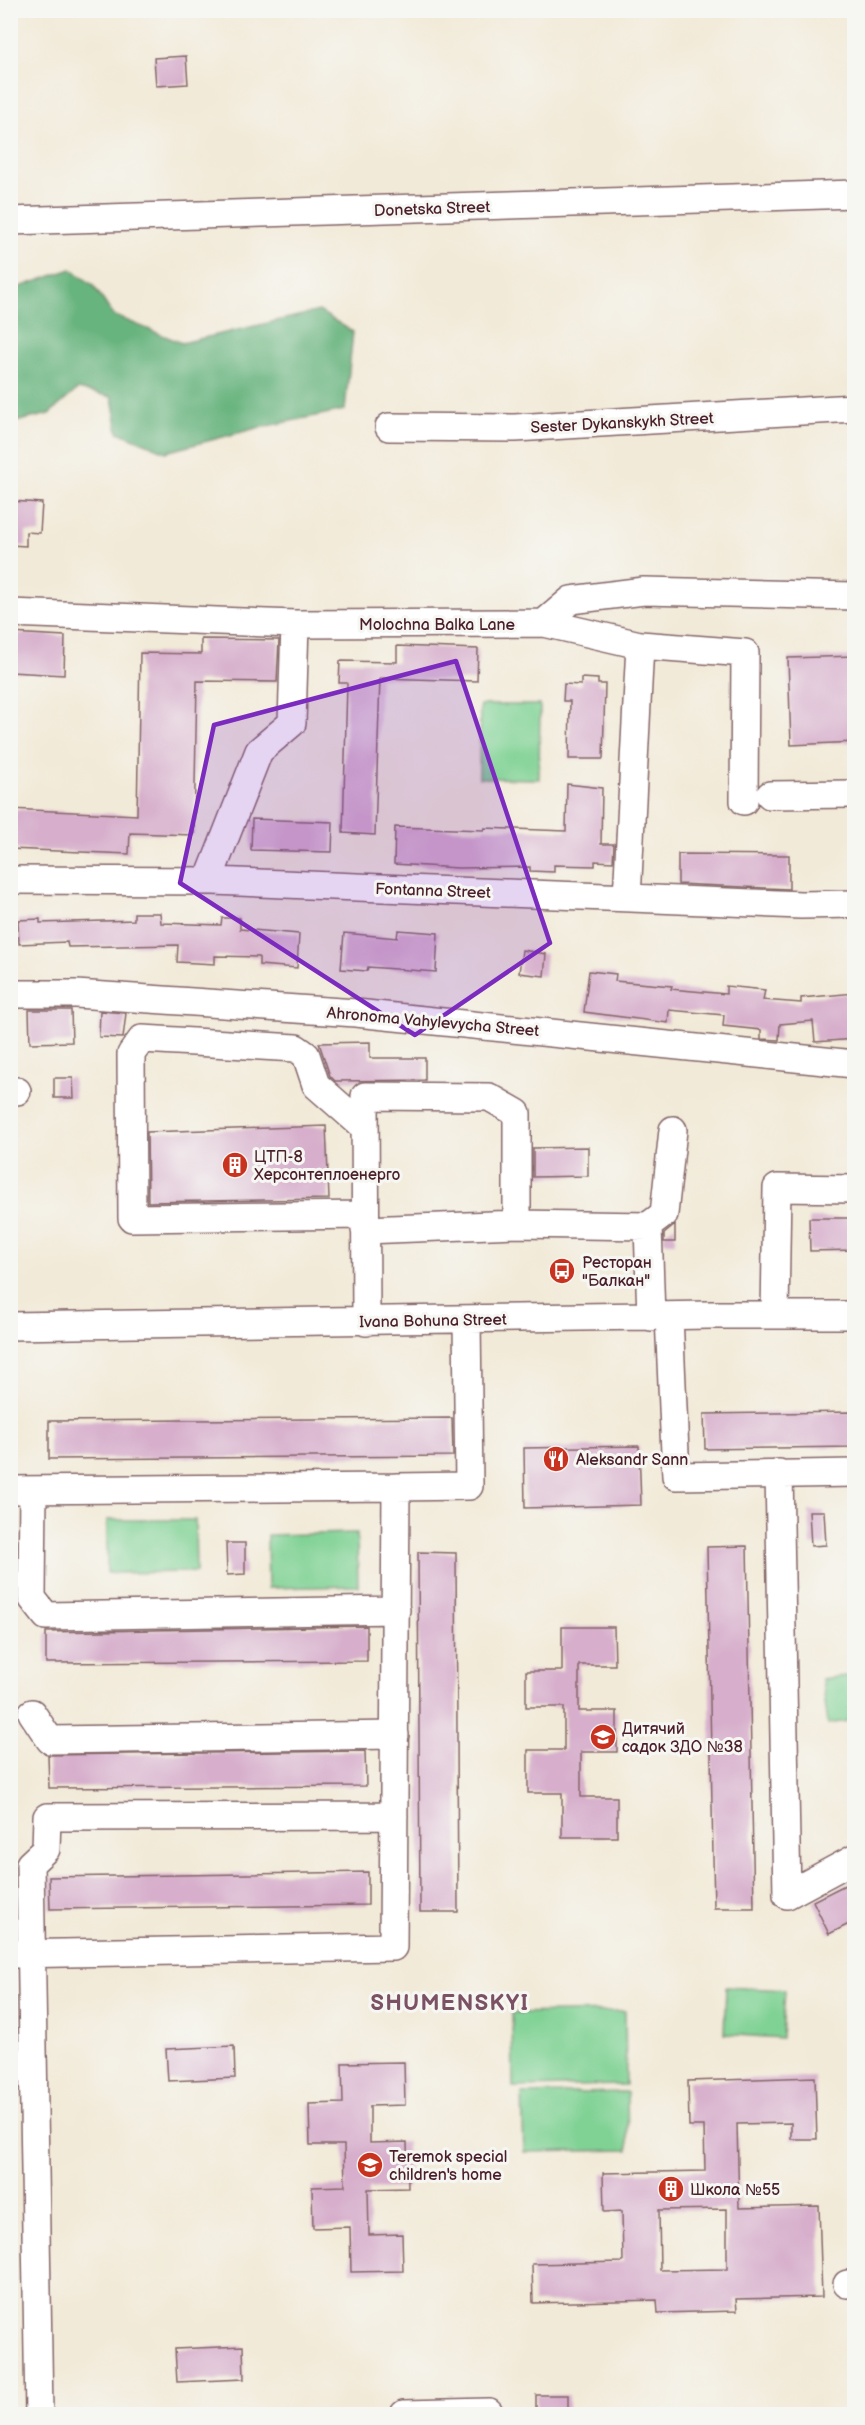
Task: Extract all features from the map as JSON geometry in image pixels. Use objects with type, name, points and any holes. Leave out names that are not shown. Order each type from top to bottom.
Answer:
[{"type":"street","name":"Donetska Street","points":[[10,221],[855,194]]},
{"type":"street","name":"Sester Dykanskykh Street","points":[[389,427],[515,428],[855,408]]},
{"type":"street","points":[[544,623],[571,600],[644,591],[855,596]]},
{"type":"street","name":"Molochna Balka Lane","points":[[10,613],[295,624],[544,623],[640,645],[745,653],[744,801]]},
{"type":"street","points":[[208,881],[259,751],[292,723],[295,624]]},
{"type":"street","points":[[627,898],[640,645]]},
{"type":"street","points":[[770,795],[855,794]]},
{"type":"street","name":"Fontanna Street","points":[[10,880],[208,881],[801,905],[855,904]]},
{"type":"street","name":"Ahronoma Vahylevycha Street","points":[[10,994],[98,996],[356,1013],[855,1064]]},
{"type":"street","points":[[365,1128],[316,1085],[306,1055],[296,1048],[142,1038],[131,1054],[132,1218],[648,1226],[664,1214],[673,1130]]},
{"type":"street","points":[[366,1322],[365,1096],[489,1097],[517,1113],[517,1224]]},
{"type":"street","points":[[775,1315],[777,1188],[855,1189]]},
{"type":"street","points":[[648,1226],[676,1476],[855,1473]]},
{"type":"street","name":"Ivana Bohuna Street","points":[[10,1326],[855,1315]]},
{"type":"street","points":[[396,1610],[46,1616],[32,1598],[22,1490],[470,1486],[467,1320]]},
{"type":"street","points":[[779,1473],[787,1895],[855,1859]]},
{"type":"street","points":[[21,1954],[393,1947],[396,1487]]},
{"type":"street","points":[[32,1713],[50,1740],[395,1735]]},
{"type":"street","points":[[39,2415],[21,1954],[30,1864],[46,1849],[47,1817],[394,1816]]},
{"type":"street","points":[[404,2415],[489,2412],[489,2415]]},
{"type":"highlighted area","points":[[456,661],[550,943],[415,1035],[180,883],[214,725]]},
{"type":"green space","points":[[71,269],[93,285],[113,315],[182,343],[319,311],[353,332],[345,410],[257,428],[166,452],[118,432],[112,397],[78,389],[49,414],[11,423],[11,290]]},
{"type":"green space","points":[[480,705],[540,705],[539,779],[479,778]]},
{"type":"green space","points":[[107,1520],[195,1520],[196,1572],[107,1573]]},
{"type":"green space","points":[[357,1533],[358,1586],[268,1588],[267,1535]]},
{"type":"green space","points":[[854,1675],[854,1720],[828,1724],[822,1679]]},
{"type":"green space","points":[[726,1987],[785,1990],[782,2038],[724,2034]]},
{"type":"green space","points":[[625,2011],[626,2085],[513,2087],[512,2013]]},
{"type":"green space","points":[[627,2092],[628,2150],[524,2152],[522,2094]]},
{"type":"building","points":[[186,56],[188,84],[156,86],[154,58]]},
{"type":"building","points":[[10,501],[42,503],[40,533],[26,532],[26,546],[10,545]]},
{"type":"building","points":[[10,633],[65,636],[64,675],[10,672]]},
{"type":"building","points":[[201,639],[279,640],[277,682],[197,681],[194,835],[130,833],[129,854],[10,849],[10,809],[137,815],[140,653],[201,654]]},
{"type":"building","points":[[397,646],[478,649],[477,681],[380,678],[375,835],[343,833],[347,683],[339,683],[340,661],[397,662]]},
{"type":"building","points":[[855,656],[855,742],[791,745],[788,658]]},
{"type":"building","points":[[581,678],[598,679],[598,684],[605,684],[603,759],[569,759],[570,701],[563,701],[564,684],[581,685]]},
{"type":"building","points":[[567,784],[602,788],[601,844],[614,844],[613,862],[595,861],[595,866],[554,865],[554,872],[530,871],[530,867],[458,868],[394,864],[395,827],[566,831]]},
{"type":"building","points":[[252,819],[333,822],[332,852],[251,850]]},
{"type":"building","points":[[678,854],[789,855],[789,889],[678,884]]},
{"type":"building","points":[[134,913],[160,913],[161,923],[221,925],[222,918],[240,918],[240,929],[299,934],[297,968],[259,965],[259,957],[215,956],[215,964],[177,962],[178,945],[68,947],[67,942],[19,944],[18,920],[40,919],[40,923],[134,920]]},
{"type":"building","points":[[398,930],[438,933],[436,972],[368,967],[367,971],[341,969],[344,933],[397,938]]},
{"type":"building","points":[[522,950],[546,954],[544,976],[519,973]]},
{"type":"building","points":[[589,971],[616,974],[615,981],[672,986],[671,989],[726,994],[726,986],[765,990],[763,1000],[801,1003],[801,998],[855,993],[855,1039],[815,1042],[813,1021],[780,1024],[779,1040],[761,1039],[761,1030],[723,1026],[724,1015],[669,1010],[668,1023],[584,1012]]},
{"type":"building","points":[[29,1010],[71,1010],[72,1042],[30,1043]]},
{"type":"building","points":[[100,1011],[126,1013],[123,1038],[99,1037]]},
{"type":"building","points":[[370,1042],[370,1058],[425,1058],[425,1080],[335,1081],[330,1076],[319,1043]]},
{"type":"building","points":[[54,1078],[73,1078],[74,1098],[54,1098]]},
{"type":"building","name":"ЦТП-8 Херсонтеплоенерго","points":[[326,1126],[329,1199],[148,1202],[147,1132]]},
{"type":"building","points":[[588,1147],[588,1176],[533,1177],[533,1148]]},
{"type":"building","points":[[809,1218],[855,1218],[855,1250],[810,1251]]},
{"type":"building","points":[[675,1225],[675,1242],[664,1242],[664,1234]]},
{"type":"building","points":[[855,1412],[855,1447],[705,1449],[704,1414]]},
{"type":"building","points":[[452,1418],[453,1456],[49,1459],[49,1421]]},
{"type":"building","points":[[639,1446],[641,1505],[525,1508],[524,1448]]},
{"type":"building","points":[[809,1511],[824,1511],[826,1545],[811,1546]]},
{"type":"building","points":[[226,1543],[245,1543],[245,1574],[227,1575]]},
{"type":"building","points":[[747,1546],[754,1908],[714,1908],[707,1547]]},
{"type":"building","points":[[418,1552],[456,1553],[458,1912],[420,1912]]},
{"type":"building","points":[[367,1626],[367,1661],[46,1663],[46,1632]]},
{"type":"building","points":[[562,1627],[614,1627],[615,1665],[579,1665],[579,1711],[617,1711],[617,1752],[581,1752],[581,1797],[617,1797],[617,1837],[562,1837],[562,1793],[528,1793],[528,1750],[564,1750],[564,1707],[526,1707],[526,1671],[562,1671]]},
{"type":"building","points":[[365,1751],[366,1786],[49,1788],[48,1755]]},
{"type":"building","points":[[368,1872],[368,1905],[50,1909],[49,1877]]},
{"type":"building","points":[[855,1880],[855,1921],[829,1934],[813,1901]]},
{"type":"building","points":[[234,2046],[235,2078],[168,2081],[166,2049]]},
{"type":"building","points":[[404,2062],[405,2105],[370,2106],[370,2143],[407,2142],[408,2188],[368,2189],[369,2235],[402,2234],[403,2271],[351,2272],[350,2227],[313,2228],[312,2187],[345,2186],[344,2145],[310,2145],[309,2104],[343,2103],[342,2063]]},
{"type":"building","name":"Школа №55","points":[[815,2077],[817,2139],[791,2139],[791,2123],[737,2124],[739,2208],[819,2206],[822,2297],[736,2299],[737,2311],[658,2313],[657,2300],[533,2303],[532,2264],[623,2262],[622,2211],[604,2212],[603,2173],[705,2171],[704,2126],[689,2126],[688,2081]],"holes":[[[727,2209],[727,2269],[660,2270],[659,2210]]]},
{"type":"building","points":[[243,2346],[244,2379],[177,2382],[175,2349]]},
{"type":"building","points":[[536,2395],[568,2395],[568,2415],[536,2415]]},
{"type":"place","name":"ЦТП-8 Херсонтеплоенерго","points":[[235,1165]]},
{"type":"place","name":"Ресторан \"Балкан\"","points":[[562,1271]]},
{"type":"place","name":"Aleksandr Sann","points":[[556,1459]]},
{"type":"place","name":"Дитячий садок ЗДО №38","points":[[603,1737]]},
{"type":"place","name":"Teremok special children's home","points":[[370,2165]]},
{"type":"place","name":"Школа №55","points":[[671,2189]]},
{"type":"district","name":"SHUMENSKYI","points":[[450,2002]]}]
